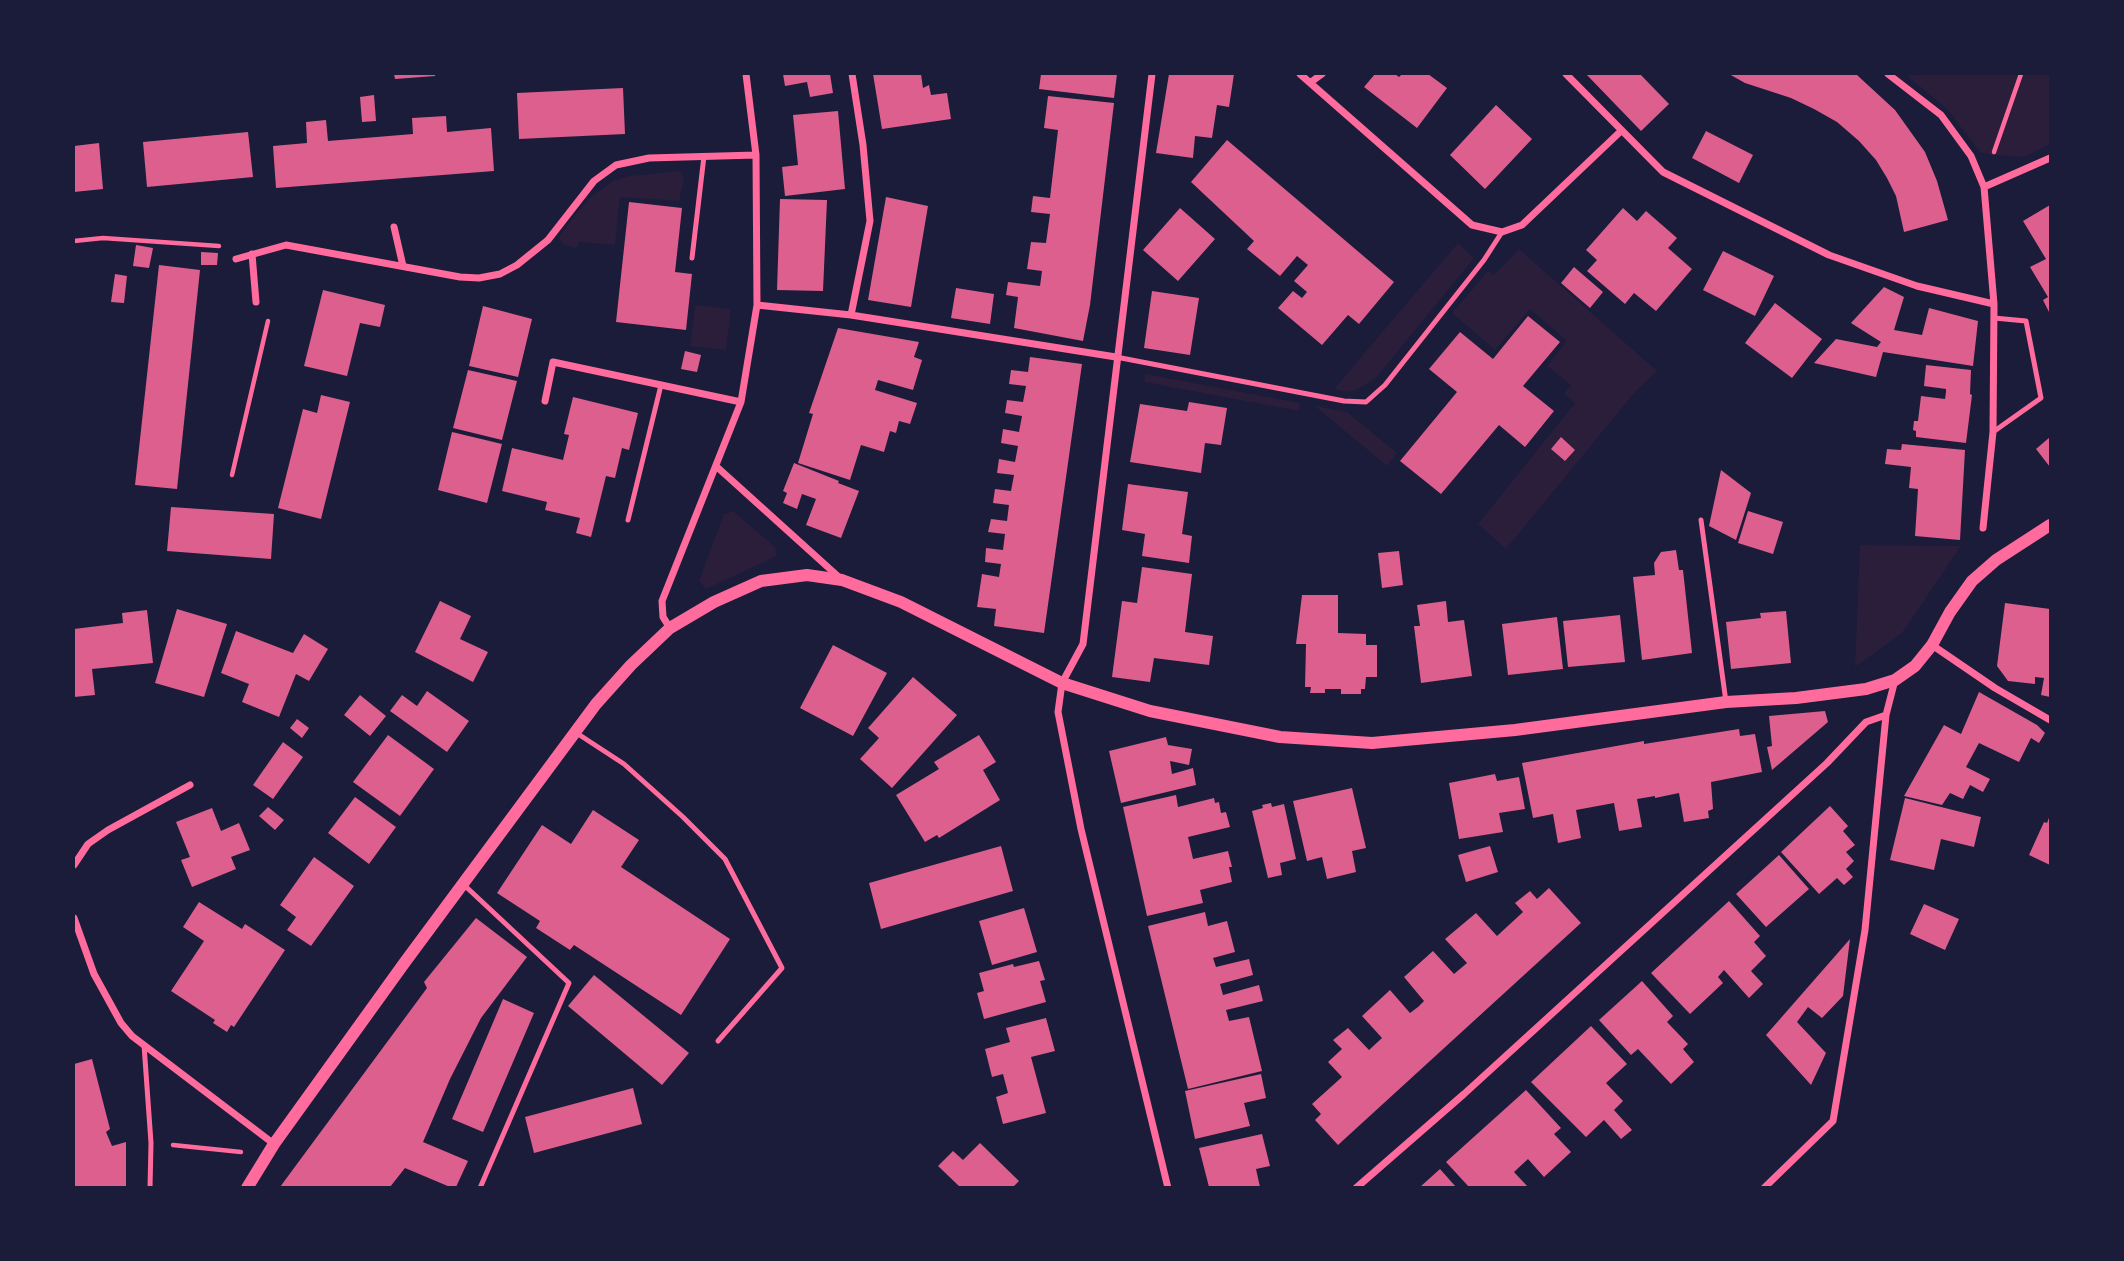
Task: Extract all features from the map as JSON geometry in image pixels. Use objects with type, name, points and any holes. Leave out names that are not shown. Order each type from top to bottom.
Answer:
[{"type":"street","points":[[670,628],[663,617],[662,601],[741,402],[757,305],[756,155],[746,74]]},
{"type":"street","points":[[851,315],[870,221],[863,145],[852,74]]},
{"type":"street","points":[[1152,74],[1083,644],[1062,684],[1058,712],[1082,829],[1168,1188]]},
{"type":"street","points":[[1300,74],[1472,225],[1502,232],[1521,225],[1621,131]]},
{"type":"street","points":[[1311,82],[1322,74]]},
{"type":"street","points":[[1566,74],[1663,172],[1829,255],[1917,286],[1994,304]]},
{"type":"street","points":[[1888,74],[1941,114],[1971,156],[1983,186],[1994,304],[1993,432],[1983,528]]},
{"type":"street","points":[[236,259],[274,247],[299,246],[460,277],[479,278],[500,274],[517,265],[548,240],[603,172],[629,160],[756,155]]},
{"type":"street","points":[[1983,186],[2050,158]]},
{"type":"street","points":[[394,227],[403,266]]},
{"type":"street","points":[[252,254],[256,302]]},
{"type":"street","points":[[757,305],[851,315],[1116,357]]},
{"type":"street","points":[[544,401],[553,362],[741,402]]},
{"type":"street","points":[[717,467],[842,580]]},
{"type":"street","points":[[247,1188],[271,1149],[463,884],[575,732],[631,665],[670,628],[714,602],[761,581],[807,575],[842,580],[901,602],[1062,684],[1150,711],[1280,737],[1371,743],[1514,730],[1726,702],[1854,691],[1895,680],[1915,666],[1932,645],[1950,612],[1972,581],[1996,560],[2050,525]]},
{"type":"street","points":[[1932,645],[1995,688],[2050,720]]},
{"type":"street","points":[[1764,1188],[1833,1121],[1865,930],[1886,715],[1895,680]]},
{"type":"street","points":[[1356,1188],[1827,763],[1867,722],[1886,715]]},
{"type":"street","points":[[74,865],[88,844],[108,830],[190,785]]},
{"type":"street","points":[[74,918],[93,974],[121,1024],[271,1149]]},
{"type":"lane","points":[[692,258],[704,156]]},
{"type":"lane","points":[[1116,357],[1345,401],[1366,402],[1385,385],[1484,260],[1502,232]]},
{"type":"lane","points":[[1993,432],[2040,398],[2026,321],[1994,318]]},
{"type":"lane","points":[[628,520],[661,385]]},
{"type":"lane","points":[[1701,520],[1726,702]]},
{"type":"lane","points":[[575,732],[624,764],[725,859],[782,968],[718,1041]]},
{"type":"lane","points":[[463,884],[569,983],[480,1188]]},
{"type":"lane","points":[[144,1045],[151,1143],[150,1188]]},
{"type":"path","points":[[1983,186],[2021,74]]},
{"type":"path","points":[[74,241],[103,238],[221,246],[236,259]]},
{"type":"path","points":[[232,475],[270,313]]},
{"type":"path","points":[[151,1143],[271,1149]]},
{"type":"shaded area","points":[[1905,74],[2050,74],[2050,144],[2024,157],[1980,152],[1947,109]]},
{"type":"shaded area","points":[[680,171],[684,180],[679,201],[620,197],[615,245],[579,242],[576,249],[562,243],[559,237],[575,215],[592,196],[613,181],[629,176]]},
{"type":"shaded area","points":[[1458,243],[1474,258],[1375,379],[1356,390],[1347,392],[1334,389]]},
{"type":"shaded area","points":[[1519,249],[1657,371],[1635,392],[1506,549],[1478,524],[1575,403],[1564,394],[1571,385],[1547,366],[1567,341],[1530,309],[1495,350],[1452,313],[1488,271],[1494,275]]},
{"type":"shaded area","points":[[695,305],[731,309],[726,350],[690,346]]},
{"type":"shaded area","points":[[1145,374],[1300,403],[1299,411],[1144,382]]},
{"type":"shaded area","points":[[1315,406],[1347,412],[1397,453],[1387,466]]},
{"type":"shaded area","points":[[733,511],[775,547],[777,556],[706,589],[699,581],[724,514]]},
{"type":"shaded area","points":[[1860,545],[1961,546],[1902,633],[1855,667]]},
{"type":"building","points":[[394,74],[435,74],[435,76],[395,79]]},
{"type":"building","points":[[783,74],[830,74],[833,93],[810,97],[807,82],[785,86]]},
{"type":"building","points":[[873,74],[921,74],[923,88],[929,85],[931,95],[947,93],[951,119],[882,129]]},
{"type":"building","points":[[1041,74],[1117,74],[1114,98],[1039,89]]},
{"type":"building","points":[[1169,74],[1234,74],[1229,107],[1217,105],[1212,138],[1195,136],[1193,158],[1156,153]]},
{"type":"building","points":[[1375,74],[1395,74],[1399,77],[1402,74],[1428,74],[1447,88],[1417,128],[1364,87]]},
{"type":"building","points":[[1586,74],[1640,74],[1669,104],[1641,131]]},
{"type":"building","points":[[1729,74],[1857,75],[1895,110],[1925,152],[1948,220],[1904,232],[1896,196],[1876,160],[1859,141],[1837,122],[1814,109],[1791,98],[1745,83]]},
{"type":"building","points":[[623,88],[625,134],[519,139],[517,93]]},
{"type":"building","points":[[374,95],[376,121],[362,122],[360,97]]},
{"type":"building","points":[[1048,96],[1114,103],[1090,305],[1083,341],[1014,328],[1018,297],[1006,295],[1008,282],[1040,286],[1042,271],[1027,269],[1031,242],[1046,243],[1050,214],[1031,212],[1033,196],[1050,198],[1058,130],[1044,128]]},
{"type":"building","points":[[1496,105],[1532,139],[1485,189],[1450,155]]},
{"type":"building","points":[[838,111],[845,189],[785,196],[782,167],[798,165],[793,115]]},
{"type":"building","points":[[446,116],[447,132],[491,128],[494,171],[276,188],[273,146],[307,143],[306,122],[326,120],[328,141],[413,134],[412,118]]},
{"type":"building","points":[[1706,131],[1753,155],[1739,183],[1692,158]]},
{"type":"building","points":[[248,132],[253,177],[147,187],[143,142]]},
{"type":"building","points":[[1227,140],[1394,282],[1359,324],[1348,315],[1322,345],[1278,308],[1293,291],[1302,298],[1307,292],[1294,281],[1308,265],[1297,256],[1280,276],[1247,249],[1254,241],[1191,182]]},
{"type":"building","points":[[99,143],[103,189],[74,192],[74,146]]},
{"type":"building","points":[[886,197],[928,206],[911,307],[868,300]]},
{"type":"building","points":[[780,199],[827,200],[823,291],[777,290]]},
{"type":"building","points":[[629,202],[682,208],[675,272],[692,274],[686,330],[616,322]]},
{"type":"building","points":[[2050,205],[2050,314],[2043,300],[2048,297],[2030,267],[2046,259],[2023,221]]},
{"type":"building","points":[[1180,208],[1215,239],[1178,281],[1143,250]]},
{"type":"building","points":[[1623,208],[1637,221],[1646,211],[1677,238],[1668,248],[1692,269],[1656,311],[1634,293],[1625,304],[1587,271],[1597,260],[1586,250]]},
{"type":"building","points":[[136,245],[153,248],[149,268],[133,266]]},
{"type":"building","points":[[1723,251],[1774,276],[1755,316],[1703,290]]},
{"type":"building","points":[[201,252],[218,253],[217,265],[201,265]]},
{"type":"building","points":[[159,265],[200,270],[177,489],[135,485]]},
{"type":"building","points":[[1574,267],[1603,292],[1590,308],[1561,283]]},
{"type":"building","points":[[115,274],[127,276],[124,303],[111,302]]},
{"type":"building","points":[[1884,287],[1904,297],[1894,330],[1922,335],[1929,308],[1978,321],[1973,366],[1883,352],[1876,377],[1814,363],[1836,339],[1877,347],[1881,342],[1851,323]]},
{"type":"building","points":[[956,288],[994,294],[990,324],[951,318]]},
{"type":"building","points":[[323,290],[385,305],[380,327],[360,323],[347,376],[304,366]]},
{"type":"building","points":[[1152,291],[1199,298],[1190,355],[1144,348]]},
{"type":"building","points":[[1775,303],[1822,339],[1792,378],[1745,343]]},
{"type":"building","points":[[483,306],[532,319],[518,377],[469,366]]},
{"type":"building","points":[[1528,316],[1560,342],[1523,386],[1554,411],[1525,447],[1499,425],[1441,494],[1400,461],[1457,392],[1429,369],[1460,332],[1493,359]]},
{"type":"building","points":[[838,328],[919,342],[914,357],[922,360],[913,390],[878,380],[875,390],[917,403],[910,424],[899,421],[896,433],[890,431],[884,452],[861,445],[850,480],[798,463],[813,414],[809,413]]},
{"type":"building","points":[[685,351],[701,355],[697,372],[681,369]]},
{"type":"building","points":[[1030,357],[1082,364],[1044,633],[994,626],[996,609],[977,607],[982,574],[999,577],[1001,564],[985,562],[986,548],[1003,550],[1005,534],[988,532],[991,519],[1007,521],[1009,505],[993,503],[995,489],[1011,491],[1014,475],[997,473],[999,459],[1015,462],[1018,446],[1001,443],[1003,429],[1019,432],[1022,416],[1005,413],[1007,400],[1023,402],[1026,386],[1009,384],[1011,370],[1028,372]]},
{"type":"building","points":[[1926,365],[1971,370],[1972,395],[1966,443],[1916,437],[1916,431],[1913,430],[1914,421],[1918,421],[1921,396],[1945,399],[1946,392],[1946,389],[1924,386]]},
{"type":"building","points":[[468,370],[517,381],[502,440],[453,428]]},
{"type":"building","points":[[321,395],[350,402],[321,519],[278,508],[303,409],[317,413]]},
{"type":"building","points":[[573,397],[638,413],[629,450],[622,448],[615,478],[606,476],[591,537],[576,533],[580,518],[545,510],[547,502],[502,491],[512,448],[563,460],[569,435],[564,434]]},
{"type":"building","points":[[1189,402],[1227,408],[1221,445],[1205,443],[1201,473],[1130,462],[1140,404],[1187,411]]},
{"type":"building","points":[[452,432],[502,444],[487,503],[438,490]]},
{"type":"building","points":[[1561,437],[1575,450],[1565,461],[1551,449]]},
{"type":"building","points":[[2050,437],[2050,467],[2036,449]]},
{"type":"building","points":[[1902,444],[1965,450],[1960,540],[1915,536],[1918,489],[1909,488],[1911,467],[1885,464],[1887,449],[1901,450]]},
{"type":"building","points":[[794,463],[859,491],[841,538],[806,525],[816,499],[802,494],[797,509],[783,503],[787,493],[783,491]]},
{"type":"building","points":[[1721,470],[1751,493],[1736,540],[1709,526]]},
{"type":"building","points":[[1128,484],[1188,492],[1182,534],[1192,536],[1189,563],[1142,556],[1145,534],[1122,530]]},
{"type":"building","points":[[171,507],[274,514],[271,559],[167,551]]},
{"type":"building","points":[[1748,511],[1783,522],[1773,554],[1738,543]]},
{"type":"building","points":[[1676,550],[1679,570],[1683,570],[1692,653],[1642,660],[1633,577],[1655,575],[1654,563],[1661,552]]},
{"type":"building","points":[[1399,551],[1403,585],[1382,588],[1378,553]]},
{"type":"building","points":[[1142,567],[1192,574],[1185,632],[1213,636],[1209,665],[1154,658],[1150,682],[1112,677],[1122,601],[1137,603]]},
{"type":"building","points":[[1302,595],[1338,595],[1338,633],[1366,634],[1366,645],[1377,645],[1377,677],[1366,677],[1365,689],[1361,689],[1361,694],[1341,694],[1341,689],[1310,693],[1311,687],[1305,687],[1306,644],[1296,644]]},
{"type":"building","points":[[440,601],[471,616],[460,639],[488,652],[473,682],[415,652]]},
{"type":"building","points":[[1446,601],[1448,622],[1464,620],[1472,676],[1421,683],[1414,626],[1420,626],[1417,605]]},
{"type":"building","points":[[2005,603],[2050,609],[2050,697],[2041,695],[2044,678],[2035,677],[2035,684],[2008,681],[1997,666]]},
{"type":"building","points":[[177,609],[227,624],[204,697],[155,683]]},
{"type":"building","points":[[147,610],[153,663],[92,669],[95,695],[74,697],[74,629],[123,623],[122,613]]},
{"type":"building","points":[[1786,611],[1791,663],[1731,669],[1726,622],[1761,618],[1760,613]]},
{"type":"building","points":[[1620,615],[1625,662],[1568,667],[1563,621]]},
{"type":"building","points":[[1557,617],[1563,669],[1508,675],[1502,624]]},
{"type":"building","points":[[236,631],[293,653],[304,634],[328,649],[309,681],[296,674],[279,717],[242,702],[249,684],[221,673]]},
{"type":"building","points":[[833,645],[887,673],[853,736],[800,708]]},
{"type":"building","points":[[913,677],[957,715],[892,788],[860,759],[879,738],[868,728]]},
{"type":"building","points":[[427,691],[469,721],[447,752],[390,711],[402,695],[417,706]]},
{"type":"building","points":[[1979,692],[2037,725],[2045,733],[2039,743],[2031,738],[2019,762],[1979,743],[1966,767],[1990,779],[1983,792],[1970,785],[1963,799],[1950,793],[1942,805],[1904,796],[1944,725],[1961,734]]},
{"type":"building","points":[[360,695],[386,716],[370,736],[344,715]]},
{"type":"building","points":[[1825,711],[1828,722],[1772,770],[1767,747],[1772,746],[1769,716]]},
{"type":"building","points":[[297,719],[309,728],[302,738],[290,728]]},
{"type":"building","points":[[1739,729],[1740,736],[1755,734],[1762,772],[1711,782],[1713,809],[1708,811],[1709,818],[1684,822],[1679,793],[1655,796],[1637,799],[1642,827],[1619,831],[1614,803],[1576,810],[1581,838],[1558,843],[1553,814],[1533,818],[1522,763],[1644,741],[1644,744]]},
{"type":"building","points":[[388,735],[434,769],[400,816],[353,782]]},
{"type":"building","points":[[979,735],[996,762],[983,770],[1000,800],[939,838],[937,835],[925,842],[896,795],[939,769],[934,762]]},
{"type":"building","points":[[1166,737],[1168,745],[1192,749],[1189,765],[1170,761],[1172,774],[1193,768],[1196,785],[1121,803],[1109,751]]},
{"type":"building","points":[[283,742],[303,757],[273,799],[253,785]]},
{"type":"building","points":[[1495,774],[1497,781],[1519,777],[1525,809],[1499,813],[1503,832],[1459,839],[1449,783]]},
{"type":"building","points":[[1352,788],[1366,848],[1352,851],[1356,872],[1327,879],[1322,857],[1307,861],[1293,801]]},
{"type":"building","points":[[1176,795],[1178,807],[1214,798],[1215,803],[1219,802],[1221,813],[1226,812],[1230,827],[1188,837],[1193,859],[1228,851],[1232,882],[1200,890],[1203,903],[1147,916],[1123,807]]},
{"type":"building","points":[[355,797],[396,827],[369,864],[328,833]]},
{"type":"building","points":[[1905,798],[1981,817],[1974,847],[1941,839],[1934,870],[1890,860]]},
{"type":"building","points":[[1271,803],[1272,807],[1284,804],[1296,859],[1280,863],[1282,875],[1268,878],[1252,811]]},
{"type":"building","points":[[1830,806],[1848,826],[1843,831],[1855,845],[1846,852],[1854,861],[1846,869],[1853,877],[1844,885],[1837,878],[1819,894],[1781,852]]},
{"type":"building","points":[[268,807],[284,820],[275,830],[259,816]]},
{"type":"building","points":[[212,808],[221,831],[239,823],[250,850],[231,857],[236,869],[192,887],[181,860],[190,857],[176,822]]},
{"type":"building","points":[[593,810],[639,840],[621,867],[730,939],[681,1015],[574,945],[570,950],[536,928],[540,921],[497,893],[542,825],[571,844]]},
{"type":"building","points":[[2050,815],[2050,865],[2029,855]]},
{"type":"building","points":[[1001,846],[1013,891],[881,929],[869,883]]},
{"type":"building","points":[[1490,846],[1498,872],[1466,882],[1458,855]]},
{"type":"building","points":[[1779,855],[1809,889],[1766,927],[1736,894]]},
{"type":"building","points":[[314,857],[354,886],[311,946],[287,930],[296,917],[280,905]]},
{"type":"building","points":[[1549,888],[1581,923],[1338,1145],[1315,1120],[1321,1114],[1312,1104],[1342,1077],[1328,1062],[1342,1049],[1333,1040],[1348,1028],[1369,1050],[1382,1038],[1362,1016],[1390,990],[1410,1013],[1418,1007],[1424,1001],[1404,977],[1433,951],[1454,974],[1467,963],[1445,939],[1476,913],[1497,936],[1523,912],[1515,903],[1530,891],[1537,899]]},
{"type":"building","points":[[1729,901],[1760,936],[1754,942],[1766,956],[1751,971],[1763,984],[1749,998],[1724,970],[1718,977],[1723,983],[1690,1014],[1651,973]]},
{"type":"building","points":[[199,902],[242,929],[245,924],[285,950],[234,1027],[231,1025],[227,1032],[213,1023],[215,1020],[171,991],[204,941],[183,927]]},
{"type":"building","points":[[1924,904],[1959,919],[1945,950],[1910,934]]},
{"type":"building","points":[[1024,908],[1037,952],[992,965],[979,921]]},
{"type":"building","points":[[1205,912],[1208,926],[1227,921],[1235,952],[1213,958],[1216,967],[1249,959],[1253,975],[1220,984],[1223,995],[1259,985],[1263,1001],[1226,1010],[1229,1021],[1249,1017],[1262,1071],[1188,1089],[1148,926]]},
{"type":"building","points":[[476,918],[527,957],[481,1018],[450,1079],[423,1142],[468,1161],[456,1187],[405,1168],[390,1187],[280,1187],[427,988],[424,982]]},
{"type":"building","points":[[1850,939],[1843,996],[1822,1018],[1808,1007],[1797,1022],[1826,1053],[1811,1085],[1766,1035]]},
{"type":"building","points":[[1039,961],[1045,980],[1040,981],[1046,1002],[984,1019],[977,993],[984,991],[979,973],[1013,964],[1014,967]]},
{"type":"building","points":[[594,975],[689,1053],[662,1085],[568,1006]]},
{"type":"building","points":[[1642,981],[1673,1016],[1667,1022],[1688,1044],[1683,1049],[1694,1062],[1671,1084],[1638,1049],[1631,1055],[1599,1020]]},
{"type":"building","points":[[503,999],[534,1013],[483,1132],[452,1119]]},
{"type":"building","points":[[1046,1018],[1055,1051],[1031,1057],[1046,1113],[1003,1124],[996,1097],[1008,1093],[1003,1074],[992,1077],[985,1049],[1010,1042],[1006,1028]]},
{"type":"building","points":[[1591,1026],[1627,1064],[1606,1083],[1623,1101],[1614,1110],[1632,1130],[1621,1139],[1604,1120],[1586,1137],[1531,1082]]},
{"type":"building","points":[[92,1059],[110,1129],[106,1132],[112,1146],[126,1142],[126,1187],[74,1187],[74,1064]]},
{"type":"building","points":[[1261,1074],[1266,1098],[1244,1103],[1250,1126],[1195,1139],[1185,1091]]},
{"type":"building","points":[[633,1088],[642,1124],[534,1153],[525,1117]]},
{"type":"building","points":[[1526,1090],[1561,1128],[1554,1134],[1571,1152],[1544,1177],[1528,1159],[1514,1172],[1528,1187],[1469,1187],[1446,1162]]},
{"type":"building","points":[[1262,1134],[1270,1166],[1256,1169],[1260,1187],[1209,1187],[1199,1148]]},
{"type":"building","points":[[980,1143],[1019,1181],[1013,1187],[960,1187],[938,1166],[953,1151],[963,1160]]},
{"type":"building","points":[[1440,1169],[1456,1187],[1420,1187]]}]
